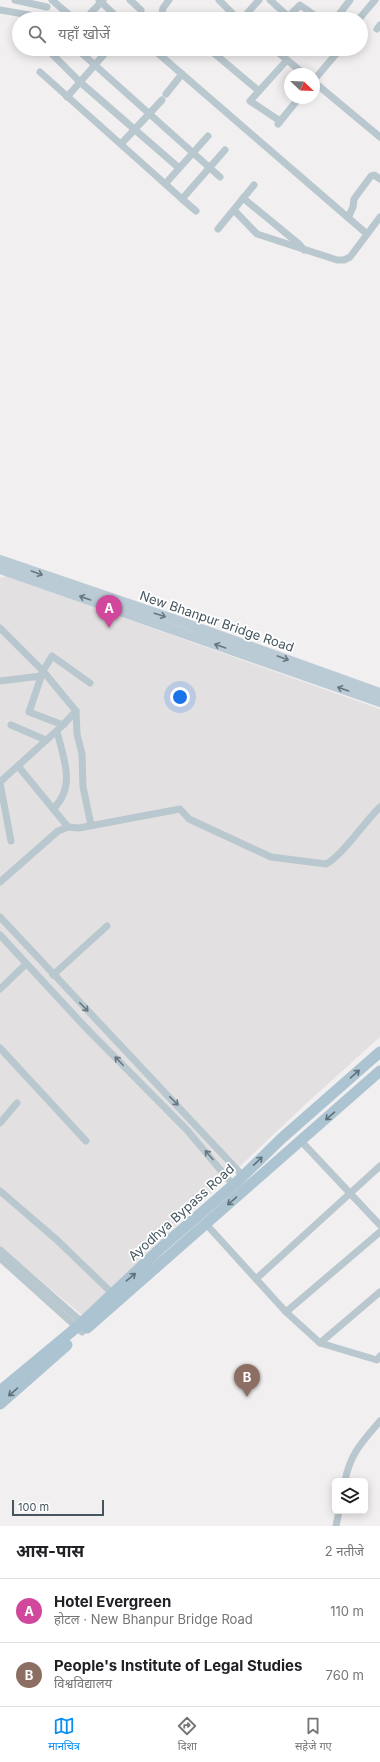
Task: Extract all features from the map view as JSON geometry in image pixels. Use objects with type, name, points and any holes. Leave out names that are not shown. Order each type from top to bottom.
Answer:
[{"type":"main road","name":"Ayodhya Bypass Road","points":[[115,1297],[206,1224],[240,1183],[282,1138],[380,1052]]},
{"type":"main road","name":"Ayodhya Bypass Road","points":[[0,1404],[28,1374],[82,1327],[240,1183],[301,1141],[380,1071]]},
{"type":"main road","name":"Ayodhya Bypass Road","points":[[0,1392],[28,1374]]},
{"type":"street","points":[[15,0],[47,7]]},
{"type":"street","points":[[45,12],[52,0],[66,12]]},
{"type":"street","points":[[130,0],[141,10]]},
{"type":"street","points":[[162,12],[163,8],[169,0]]},
{"type":"street","points":[[219,0],[227,12]]},
{"type":"street","points":[[248,12],[259,0]]},
{"type":"street","points":[[270,0],[283,12]]},
{"type":"street","points":[[341,12],[350,0]]},
{"type":"street","points":[[365,12],[375,0]]},
{"type":"street","points":[[92,12],[101,1],[112,12]]},
{"type":"street","points":[[295,12],[300,5],[310,12]]},
{"type":"street","points":[[0,10],[12,12]]},
{"type":"street","points":[[54,56],[80,82],[135,128],[179,168]]},
{"type":"street","points":[[84,56],[149,112],[220,177]]},
{"type":"street","points":[[67,97],[102,56]]},
{"type":"street","points":[[161,56],[367,234]]},
{"type":"street","points":[[217,56],[259,91]]},
{"type":"street","points":[[282,56],[297,68]]},
{"type":"street","points":[[320,74],[334,56]]},
{"type":"street","points":[[287,60],[250,101],[279,122],[294,104]]},
{"type":"street","points":[[40,72],[196,211]]},
{"type":"street","points":[[120,144],[164,97],[182,74]]},
{"type":"street","points":[[320,86],[380,137]]},
{"type":"street","points":[[166,183],[208,136]]},
{"type":"street","points":[[182,198],[225,150]]},
{"type":"street","points":[[348,218],[353,207],[354,199],[371,176],[374,175],[380,179]]},
{"type":"street","points":[[218,230],[254,185]]},
{"type":"street","points":[[243,198],[298,242],[304,250]]},
{"type":"street","points":[[234,210],[257,234],[337,260],[344,260],[350,257],[380,217]]},
{"type":"street","name":"New Bhanpur Bridge Road","points":[[0,560],[176,620],[380,693]]},
{"type":"street","name":"New Bhanpur Bridge Road","points":[[0,569],[380,702]]},
{"type":"street","points":[[0,628],[76,711],[77,734],[82,754],[83,787],[91,825]]},
{"type":"street","points":[[63,725],[29,712],[42,674],[52,656],[90,683]]},
{"type":"street","points":[[0,681],[42,674]]},
{"type":"street","points":[[11,841],[0,782],[63,725],[76,711]]},
{"type":"street","points":[[11,725],[46,740]]},
{"type":"street","points":[[53,809],[64,798],[67,785],[66,769],[57,730]]},
{"type":"street","points":[[18,766],[68,827]]},
{"type":"street","points":[[0,882],[58,831],[68,827],[75,828],[180,808],[189,819],[272,857],[326,864],[335,858],[380,807]]},
{"type":"street","points":[[0,917],[53,975],[195,1123],[240,1183]]},
{"type":"street","points":[[53,975],[107,926]]},
{"type":"street","points":[[0,935],[61,1001],[240,1183]]},
{"type":"street","points":[[19,956],[28,948]]},
{"type":"street","points":[[0,989],[26,964]]},
{"type":"street","points":[[61,1001],[70,992]]},
{"type":"street","points":[[0,1048],[86,1141]]},
{"type":"street","points":[[0,1123],[18,1103]]},
{"type":"street","points":[[187,1130],[195,1123]]},
{"type":"street","points":[[301,1141],[380,1224]]},
{"type":"street","points":[[256,1279],[380,1166]]},
{"type":"street","points":[[0,1191],[58,1240],[115,1297]]},
{"type":"street","points":[[206,1224],[286,1312],[320,1343],[377,1360],[380,1356]]},
{"type":"street","points":[[286,1312],[380,1232]]},
{"type":"street","points":[[0,1250],[64,1309]]},
{"type":"street","points":[[0,1258],[70,1314],[82,1327]]},
{"type":"street","points":[[320,1343],[380,1292]]},
{"type":"street","points":[[346,1478],[348,1463],[360,1444],[380,1421]]},
{"type":"street","points":[[336,1526],[338,1514]]},
{"type":"shaded area","points":[[6,576],[380,709],[380,1037],[309,1101],[82,1315],[0,1247],[0,578]]},
{"type":"place","name":"Hotel Evergreen","points":[[109,628]]},
{"type":"place","name":"People's Institute of Legal Studies","points":[[247,1397]]}]
